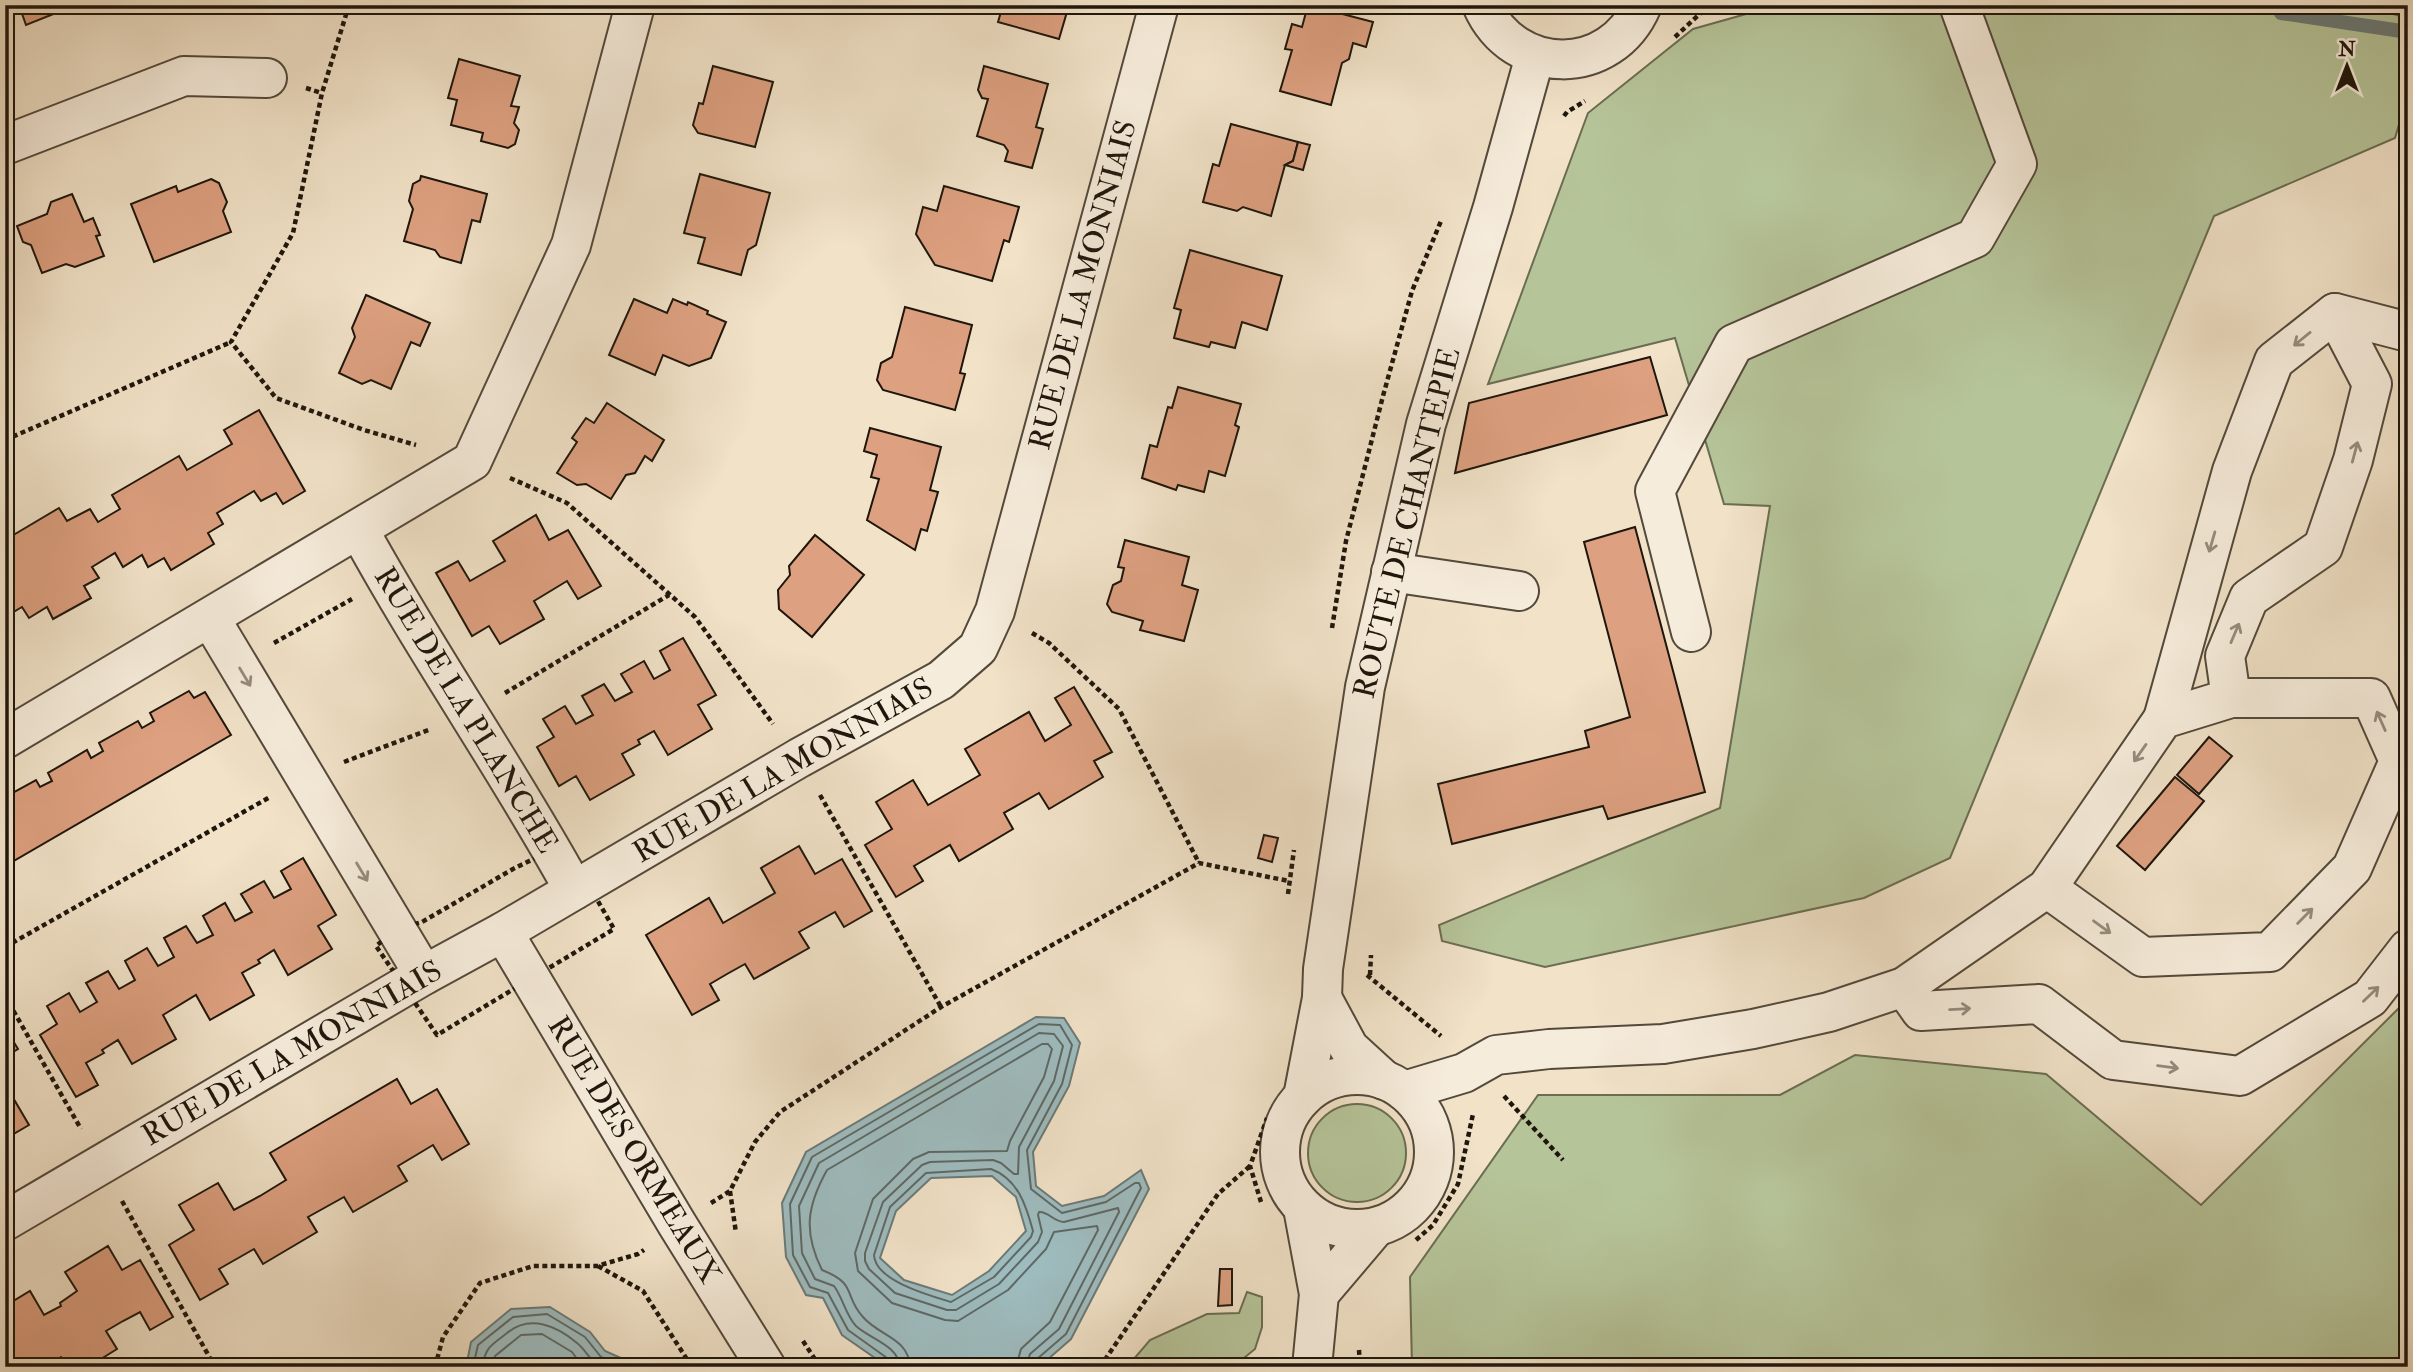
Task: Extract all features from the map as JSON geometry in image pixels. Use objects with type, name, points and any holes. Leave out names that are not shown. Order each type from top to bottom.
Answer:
[{"type":"street","points":[[5,739],[472,461],[571,245],[635,5]]},
{"type":"street","name":"RUE DE LA MONNIAIS","points":[[5,1221],[799,758],[941,680],[978,648],[995,611],[1158,5]]},
{"type":"street","points":[[1482,5],[1495,29],[1513,45],[1535,56],[1563,61],[1591,56],[1616,42],[1636,20],[1642,5]]},
{"type":"street","points":[[1691,632],[1655,491],[1734,344],[1975,238],[2017,164],[1959,5]]},
{"type":"street","name":"ROUTE DE CHANTEPIE","points":[[1303,1097],[1322,998],[1323,969],[1365,687],[1426,424],[1493,207],[1535,56]]},
{"type":"street","points":[[5,145],[184,76],[267,78]]},
{"type":"street","points":[[2335,313],[2408,332]]},
{"type":"street","points":[[2231,698],[2225,656],[2249,598],[2323,547],[2353,460],[2372,384],[2335,313]]},
{"type":"street","points":[[1322,998],[1349,1048],[1394,1085],[1418,1104],[1429,1121],[1434,1140],[1435,1163],[1428,1186],[1415,1205],[1396,1220],[1375,1228],[1349,1229],[1324,1223],[1303,1208],[1288,1188],[1280,1165],[1280,1140],[1288,1117],[1303,1097],[1321,1084],[1341,1077],[1363,1075],[1394,1085],[1470,1069],[1496,1055],[1549,1049],[1663,1044],[1752,1029],[1829,1012],[1904,987],[2047,888],[2163,719],[2232,471],[2274,362],[2335,313]]},
{"type":"street","name":"RUE DE LA PLANCHE","points":[[359,530],[574,890]]},
{"type":"street","points":[[1391,572],[1520,591]]},
{"type":"street","points":[[210,618],[424,975]]},
{"type":"street","points":[[2047,888],[2143,957],[2270,952],[2352,868],[2399,761],[2371,698],[2231,698],[2163,719]]},
{"type":"street","name":"RUE DES ORMEAUX","points":[[503,932],[677,1224],[766,1367]]},
{"type":"street","points":[[1904,987],[1921,1011],[2039,1004],[2113,1060],[2239,1076],[2370,998],[2408,949]]},
{"type":"street","points":[[1434,1140],[1470,1069]]},
{"type":"street","points":[[1303,1208],[1319,1294],[1312,1367]]},
{"type":"street","points":[[1319,1294],[1375,1228]]},
{"type":"path","points":[[5,440],[230,342],[293,233],[322,93],[349,5]]},
{"type":"path","points":[[1706,5],[1706,8],[1714,5]]},
{"type":"path","points":[[230,342],[276,398],[364,430],[472,461],[567,503],[695,617],[799,758],[941,1007]]},
{"type":"path","points":[[237,664],[386,579]]},
{"type":"path","points":[[995,611],[1049,643],[1119,709],[1199,863]]},
{"type":"path","points":[[740,1240],[734,1229],[730,1191],[755,1142],[779,1112],[941,1007],[1199,863],[1289,881]]},
{"type":"path","points":[[1370,975],[1563,1160]]},
{"type":"path","points":[[5,996],[215,1367]]},
{"type":"path","points":[[1408,1247],[1433,1225],[1458,1184],[1481,1082],[1470,1069]]},
{"type":"path","points":[[1100,1367],[1218,1194],[1250,1166],[1268,1117]]},
{"type":"path","points":[[1250,1166],[1265,1212]]},
{"type":"path","points":[[435,1367],[443,1337],[480,1283],[533,1266],[597,1266],[643,1291],[692,1367]]},
{"type":"path","points":[[800,1336],[821,1367]]},
{"type":"path","points":[[1359,1349],[1360,1367]]},
{"type":"green space","points":[[1778,5],[2359,5],[2408,18],[2408,94],[2395,138],[2214,216],[1950,858],[1864,898],[1545,967],[1442,941],[1439,925],[1720,808],[1770,506],[1724,504],[1675,338],[1488,384],[1588,113],[1693,29]]},
{"type":"green space","points":[[2408,999],[2408,1367],[1412,1367],[1410,1277],[1538,1095],[1780,1095],[1855,1055],[2046,1074],[2201,1205]]},
{"type":"green space","points":[[1357,1104],[1384,1112],[1398,1126],[1406,1153],[1398,1180],[1384,1194],[1357,1202],[1330,1194],[1316,1180],[1308,1153],[1316,1126],[1330,1112]]},
{"type":"green space","points":[[1247,1292],[1262,1297],[1262,1327],[1255,1349],[1233,1367],[1127,1367],[1150,1340],[1207,1314],[1239,1313]]},
{"type":"water","points":[[1036,1017],[1064,1018],[1080,1043],[1069,1086],[1033,1152],[1036,1186],[1062,1206],[1104,1196],[1141,1170],[1149,1189],[1071,1339],[1039,1367],[888,1367],[842,1335],[823,1298],[806,1295],[786,1257],[782,1203],[806,1152]],"holes":[[[992,1176],[1016,1197],[1026,1231],[989,1271],[952,1295],[904,1280],[880,1258],[896,1211],[931,1178]]]},
{"type":"water","points":[[550,1307],[590,1332],[605,1351],[641,1367],[466,1367],[471,1342],[511,1309]]},
{"type":"building","points":[[19,5],[76,5],[26,25]]},
{"type":"building","points":[[1003,5],[1069,5],[1059,39],[998,22]]},
{"type":"building","points":[[1308,5],[1373,22],[1366,47],[1353,43],[1349,59],[1342,63],[1331,105],[1280,91],[1292,50],[1285,49],[1292,24],[1302,27]]},
{"type":"building","points":[[459,59],[520,76],[511,106],[519,107],[514,123],[519,130],[515,144],[508,148],[481,141],[483,133],[451,125],[457,100],[448,98]]},
{"type":"building","points":[[713,66],[773,82],[755,147],[698,133],[693,125],[699,103],[703,104]]},
{"type":"building","points":[[984,66],[1048,84],[1036,127],[1043,129],[1032,168],[1005,161],[1008,151],[1004,145],[977,136],[988,99],[982,98],[978,90]]},
{"type":"building","points":[[1231,124],[1298,142],[1293,161],[1285,165],[1271,216],[1243,207],[1237,211],[1203,202],[1213,164],[1219,166]]},
{"type":"building","points":[[1298,142],[1310,145],[1303,170],[1285,165],[1293,161]]},
{"type":"building","points":[[700,174],[770,193],[756,245],[748,250],[741,275],[698,263],[705,238],[684,233]]},
{"type":"building","points":[[421,176],[487,194],[480,222],[472,220],[461,263],[440,257],[435,250],[404,241],[413,209],[409,201],[413,184],[420,180]]},
{"type":"building","points":[[211,179],[219,183],[227,202],[223,211],[231,232],[154,262],[131,204],[176,186],[178,192]]},
{"type":"building","points":[[944,186],[1019,207],[1009,242],[1004,240],[992,281],[935,265],[916,234],[923,207],[937,211]]},
{"type":"building","points":[[72,194],[84,222],[93,218],[100,235],[96,236],[104,256],[75,267],[66,264],[42,273],[31,245],[23,242],[17,226],[47,214],[51,202]]},
{"type":"building","points":[[1190,250],[1282,276],[1267,330],[1242,322],[1235,348],[1211,342],[1209,347],[1174,338],[1181,310],[1174,308]]},
{"type":"building","points":[[366,295],[430,323],[420,346],[411,342],[391,389],[371,380],[362,384],[339,373],[355,337],[352,328]]},
{"type":"building","points":[[634,299],[667,313],[673,299],[687,305],[688,302],[726,322],[711,358],[689,366],[663,355],[655,375],[609,355]]},
{"type":"building","points":[[905,307],[972,325],[960,373],[965,374],[955,410],[883,390],[877,380],[881,363],[892,357]]},
{"type":"building","points":[[1650,357],[1667,415],[1455,473],[1469,403]]},
{"type":"building","points":[[1178,387],[1241,404],[1235,425],[1239,427],[1225,476],[1209,471],[1204,492],[1178,485],[1176,490],[1142,478],[1150,445],[1157,447],[1168,407],[1172,408]]},
{"type":"building","points":[[607,403],[664,440],[652,461],[645,456],[635,473],[626,475],[611,499],[586,484],[577,485],[557,473],[577,442],[572,438],[586,418],[594,423]]},
{"type":"building","points":[[259,410],[305,491],[283,504],[276,493],[261,501],[254,491],[217,513],[223,524],[208,533],[214,544],[171,570],[164,558],[148,567],[142,555],[123,567],[115,553],[92,567],[99,578],[84,586],[91,598],[53,619],[47,607],[29,618],[22,607],[5,617],[5,540],[59,508],[67,521],[90,509],[98,522],[120,509],[112,495],[179,456],[187,470],[232,444],[224,430]]},
{"type":"building","points":[[870,428],[941,447],[930,490],[938,492],[927,531],[921,529],[915,550],[867,520],[879,479],[871,477],[877,455],[864,451]]},
{"type":"building","points":[[536,515],[549,540],[568,530],[601,586],[578,599],[567,581],[534,601],[544,619],[500,644],[489,626],[472,636],[436,573],[458,561],[470,581],[505,561],[493,541]]},
{"type":"building","points":[[1635,527],[1705,792],[1608,819],[1603,806],[1452,844],[1438,784],[1589,747],[1585,731],[1630,717],[1584,542]]},
{"type":"building","points":[[815,535],[864,575],[812,637],[779,609],[778,590],[790,575],[789,566]]},
{"type":"building","points":[[1125,540],[1189,557],[1182,585],[1198,590],[1184,641],[1140,630],[1143,621],[1112,612],[1107,604],[1113,585],[1121,581],[1124,568],[1118,567]]},
{"type":"building","points":[[683,638],[716,695],[698,705],[712,729],[668,755],[654,731],[638,740],[640,744],[622,754],[634,775],[590,800],[576,776],[559,786],[537,747],[554,737],[543,719],[565,706],[576,724],[593,715],[582,696],[604,684],[615,701],[632,692],[621,674],[644,661],[654,679],[670,670],[660,651]]},
{"type":"building","points":[[1074,687],[1112,752],[1094,761],[1103,777],[1049,809],[1039,793],[1004,813],[1013,829],[959,861],[950,845],[914,866],[923,881],[896,897],[865,845],[892,829],[876,802],[913,780],[928,805],[980,775],[965,749],[1029,712],[1045,741],[1071,725],[1055,698]]},
{"type":"building","points":[[189,691],[194,698],[205,692],[231,735],[5,866],[5,797],[36,780],[40,787],[52,781],[48,773],[87,750],[91,758],[103,751],[99,743],[138,721],[142,728],[154,721],[150,713]]},
{"type":"building","points":[[2209,737],[2232,756],[2199,794],[2177,775]]},
{"type":"building","points":[[2175,777],[2204,801],[2145,870],[2117,846]]},
{"type":"building","points":[[1264,835],[1278,838],[1272,862],[1258,858]]},
{"type":"building","points":[[799,846],[815,874],[842,859],[872,911],[844,927],[835,912],[799,932],[809,948],[754,979],[745,964],[727,974],[710,984],[719,1000],[692,1015],[646,935],[709,898],[723,923],[775,893],[761,868]]},
{"type":"building","points":[[303,858],[336,915],[318,926],[332,949],[288,975],[274,950],[258,960],[260,963],[242,973],[254,995],[210,1020],[196,995],[163,1015],[176,1039],[132,1064],[118,1040],[102,1050],[104,1053],[86,1063],[98,1085],[76,1097],[40,1035],[57,1024],[47,1006],[69,993],[80,1012],[97,1002],[86,983],[108,971],[119,989],[135,980],[125,961],[147,948],[158,966],[174,957],[164,938],[186,926],[197,943],[213,935],[203,916],[225,903],[235,921],[252,912],[241,894],[264,881],[274,898],[291,889],[281,871]]},
{"type":"building","points":[[5,1028],[18,1049],[5,1057]]},
{"type":"building","points":[[397,1079],[411,1104],[437,1089],[469,1144],[442,1160],[433,1145],[398,1166],[407,1181],[353,1212],[344,1197],[308,1217],[317,1232],[263,1264],[254,1249],[219,1269],[228,1284],[200,1300],[169,1245],[194,1230],[179,1205],[218,1183],[234,1210],[260,1196],[286,1180],[270,1153]]},
{"type":"building","points":[[5,1084],[29,1125],[5,1139]]},
{"type":"building","points":[[108,1246],[122,1270],[140,1260],[173,1317],[150,1330],[140,1312],[106,1331],[117,1349],[88,1367],[67,1367],[61,1357],[44,1367],[5,1367],[5,1306],[30,1291],[44,1315],[61,1306],[60,1303],[77,1291],[65,1272]]},
{"type":"building","points":[[1220,1269],[1232,1269],[1232,1305],[1218,1306]]},
{"type":"waterway","points":[[2277,5],[2281,13],[2408,32]]}]
